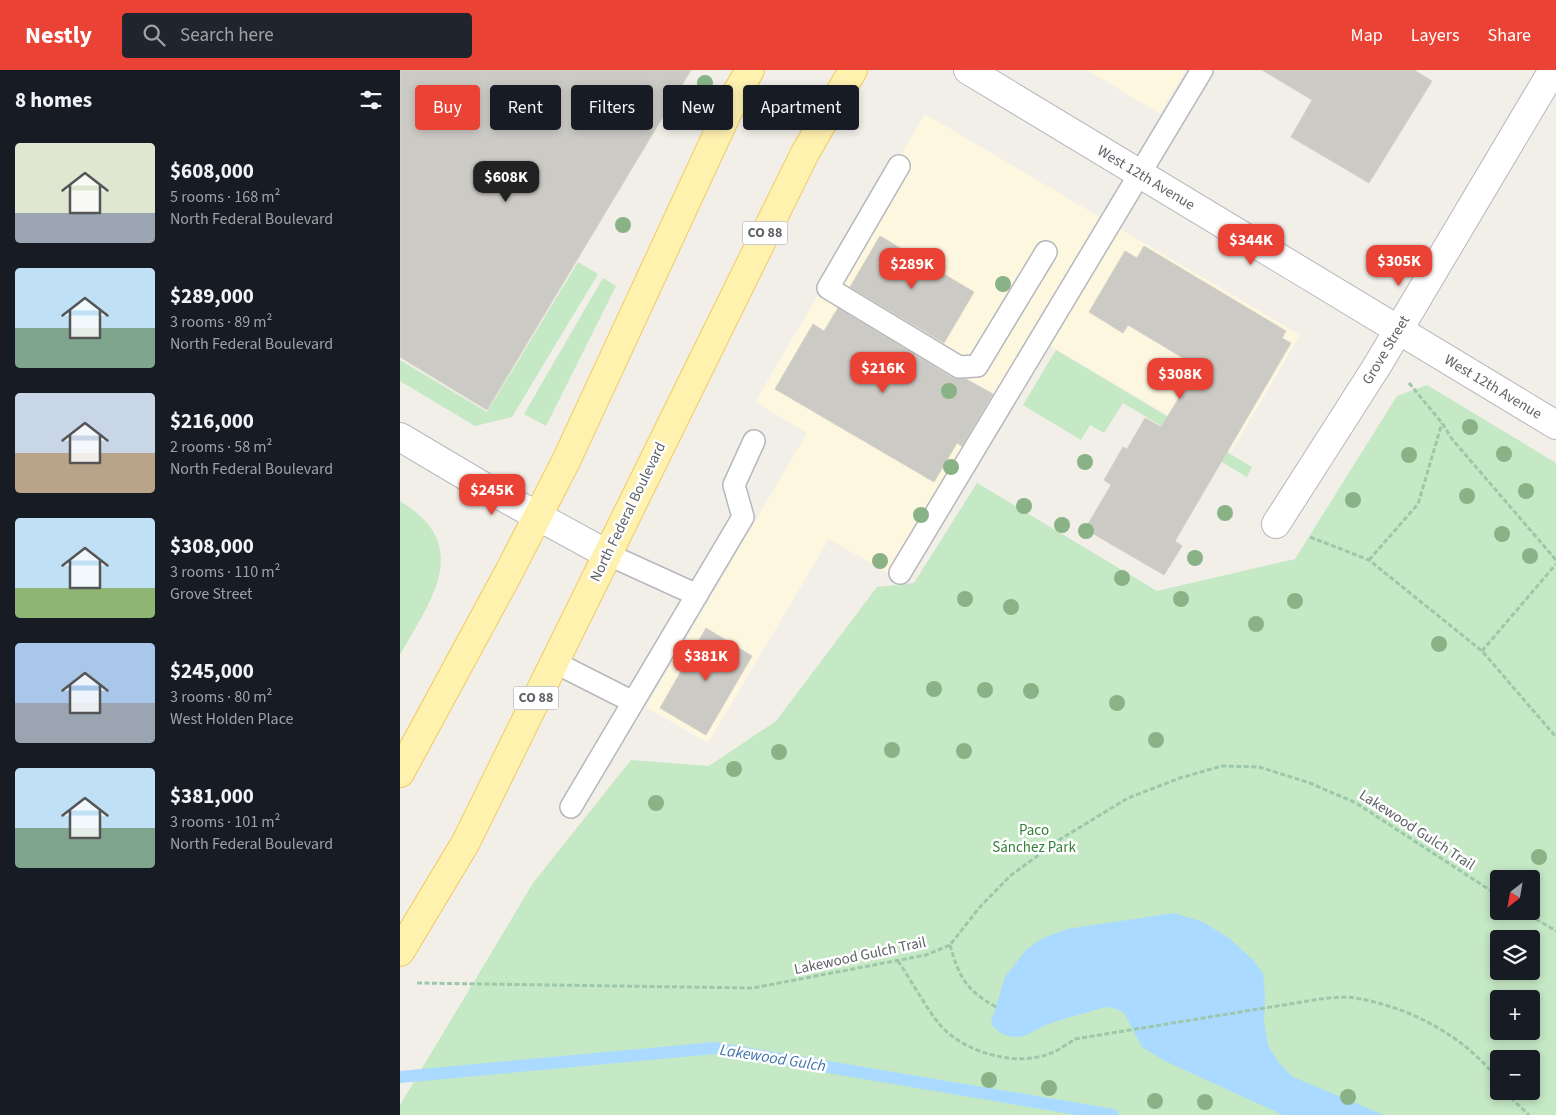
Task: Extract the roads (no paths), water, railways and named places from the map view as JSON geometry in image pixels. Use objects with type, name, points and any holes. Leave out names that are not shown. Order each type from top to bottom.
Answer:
[{"type":"main road","points":[[400,773],[538,517],[737,92],[750,70]]},
{"type":"main road","name":"North Federal Boulevard","points":[[400,952],[466,842],[805,154],[854,70]]},
{"type":"street","name":"West 12th Avenue","points":[[968,70],[1556,425]]},
{"type":"street","name":"Grove Street","points":[[1276,524],[1377,366],[1553,70]]},
{"type":"street","points":[[400,437],[538,517],[607,554]]},
{"type":"lane","points":[[900,572],[1202,70]]},
{"type":"lane","points":[[899,166],[828,288],[959,367],[977,366],[1046,252]]},
{"type":"lane","points":[[571,807],[743,517],[734,485],[754,441]]},
{"type":"lane","points":[[607,554],[697,595]]},
{"type":"lane","points":[[554,662],[634,702]]},
{"type":"water","points":[[1174,913],[1203,922],[1229,938],[1254,961],[1263,973],[1265,996],[1264,1022],[1268,1045],[1279,1063],[1293,1077],[1384,1115],[1283,1115],[1165,1061],[1142,1047],[1124,1013],[1117,1009],[1106,1007],[1046,1025],[1021,1037],[1005,1035],[991,1023],[1005,977],[1026,950],[1041,939],[1067,929]]},
{"type":"waterway","name":"Lakewood Gulch","points":[[400,1077],[715,1048],[1113,1115]]},
{"type":"park label","name":"Paco Sánchez Park","points":[[1034,838]]}]
